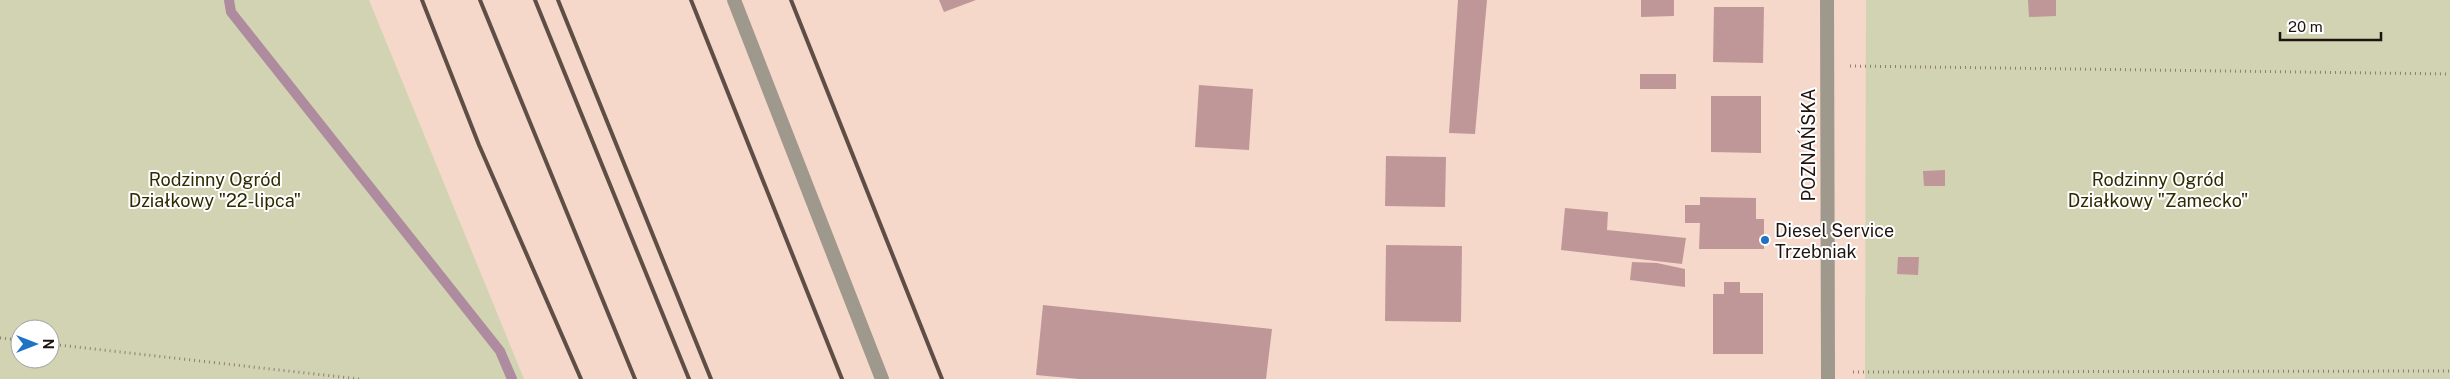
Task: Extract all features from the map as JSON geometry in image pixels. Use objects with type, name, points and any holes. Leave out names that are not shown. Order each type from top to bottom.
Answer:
[{"type":"street","points":[[734,0],[882,379]]},
{"type":"street","name":"POZNAŃSKA","points":[[1827,0],[1828,375]]},
{"type":"path","points":[[1827,66],[2450,74]]},
{"type":"path","points":[[60,345],[359,379]]},
{"type":"path","points":[[1828,375],[2450,371]]},
{"type":"green space","name":"Rodzinny Ogród Działkowy \"22-lipca\"","points":[[0,0],[369,0],[524,379],[0,379]]},
{"type":"green space","name":"Rodzinny Ogród Działkowy \"Zamecko\"","points":[[1866,0],[2450,0],[2450,379],[1865,379]]},
{"type":"building","points":[[939,0],[976,0],[944,12]]},
{"type":"building","points":[[1458,0],[1487,0],[1475,134],[1449,133]]},
{"type":"building","points":[[1641,0],[1674,0],[1674,16],[1641,17]]},
{"type":"building","points":[[2028,0],[2056,0],[2056,16],[2029,17]]},
{"type":"building","points":[[1714,7],[1764,7],[1763,63],[1713,62]]},
{"type":"building","points":[[1640,74],[1676,74],[1676,89],[1640,89]]},
{"type":"building","points":[[1199,85],[1253,89],[1249,150],[1195,147]]},
{"type":"building","points":[[1711,96],[1761,96],[1761,153],[1711,152]]},
{"type":"building","points":[[1386,156],[1446,157],[1445,207],[1385,206]]},
{"type":"building","points":[[1945,170],[1945,186],[1924,186],[1923,171]]},
{"type":"building","points":[[1700,197],[1756,198],[1756,219],[1764,219],[1764,249],[1699,249],[1700,223],[1685,223],[1685,205],[1700,205]]},
{"type":"building","points":[[1565,208],[1608,212],[1607,230],[1686,238],[1682,264],[1561,250]]},
{"type":"building","points":[[1386,245],[1462,246],[1461,322],[1385,321]]},
{"type":"building","points":[[1898,257],[1919,257],[1918,275],[1897,274]]},
{"type":"building","points":[[1632,262],[1657,263],[1685,269],[1685,287],[1630,280]]},
{"type":"building","points":[[1724,282],[1740,282],[1740,293],[1763,293],[1763,354],[1713,354],[1713,294],[1724,294]]},
{"type":"building","points":[[1043,305],[1272,329],[1266,379],[1079,379],[1036,375]]},
{"type":"waterway","points":[[229,0],[231,12],[500,351],[512,379]]},
{"type":"railway","points":[[422,0],[479,145],[581,379]]},
{"type":"railway","points":[[480,0],[635,379]]},
{"type":"railway","points":[[535,0],[689,379]]},
{"type":"railway","points":[[558,0],[711,379]]},
{"type":"railway","points":[[691,0],[842,379]]},
{"type":"railway","points":[[791,0],[942,379]]},
{"type":"place","name":"Diesel Service Trzebniak","points":[[1765,240]]}]
